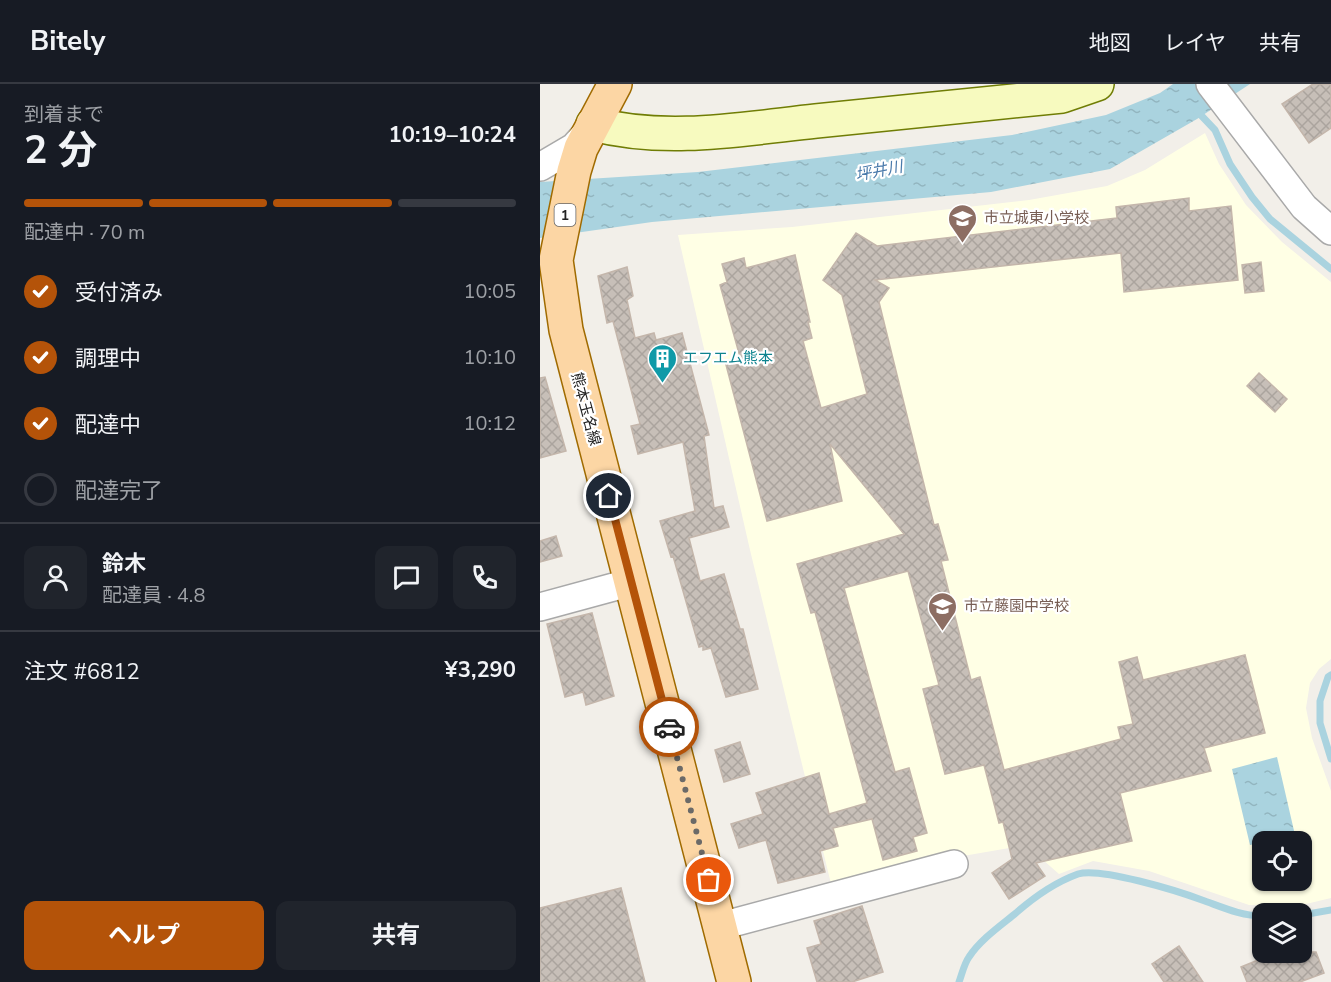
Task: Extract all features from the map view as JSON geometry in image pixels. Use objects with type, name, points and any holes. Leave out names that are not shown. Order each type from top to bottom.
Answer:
[{"type":"main road","name":"熊本玉名線","points":[[615,84],[581,148],[574,171],[556,260],[566,330],[734,982]]},
{"type":"street","points":[[540,167],[574,147],[593,124],[618,131],[644,134],[707,133],[1062,96],[1097,84]]},
{"type":"street","points":[[1210,84],[1304,207],[1331,231]]},
{"type":"street","points":[[540,607],[632,582]]},
{"type":"street","points":[[721,926],[954,864]]},
{"type":"shaded area","points":[[1205,133],[1219,164],[1246,205],[1282,242],[1331,282],[1331,659],[1319,669],[1310,683],[1306,708],[1312,738],[1331,791],[1331,898],[1310,903],[1252,903],[1249,905],[1149,871],[1093,861],[1059,874],[1026,845],[963,856],[833,892],[750,550],[678,235],[792,227],[1029,200],[1107,186],[1145,170]]},
{"type":"water","name":"坪井川","points":[[1173,84],[1250,84],[1197,119],[1110,169],[991,192],[652,222],[540,238],[540,182],[698,172],[1012,135],[1106,115],[1160,93]]},
{"type":"water","points":[[1277,757],[1294,831],[1252,831],[1252,845],[1250,845],[1232,769]]},
{"type":"building","points":[[1313,84],[1331,84],[1331,128],[1309,143],[1282,104]]},
{"type":"building","points":[[1189,198],[1189,211],[1231,206],[1238,280],[1124,292],[1121,253],[875,280],[889,288],[879,302],[934,525],[938,524],[948,560],[941,561],[971,680],[980,677],[1004,770],[1121,739],[1118,727],[1133,724],[1119,662],[1137,657],[1143,680],[1245,655],[1265,733],[1204,748],[1211,771],[1120,793],[1132,841],[1036,863],[1045,876],[1009,899],[992,873],[1012,859],[1003,822],[999,823],[984,765],[945,774],[923,689],[939,685],[908,571],[844,588],[895,772],[909,768],[927,833],[913,837],[917,851],[883,860],[872,819],[833,828],[838,846],[820,851],[825,872],[778,883],[766,840],[739,848],[731,824],[763,814],[756,793],[819,773],[829,814],[867,803],[815,612],[811,613],[797,564],[904,534],[830,444],[842,501],[767,521],[725,361],[740,357],[720,285],[727,282],[722,264],[744,258],[746,268],[795,255],[812,338],[803,341],[821,408],[867,394],[842,295],[823,280],[856,233],[877,246],[1117,218],[1116,207]]},
{"type":"building","points":[[1261,262],[1264,291],[1245,293],[1242,265]]},
{"type":"building","points":[[627,267],[633,296],[627,300],[635,338],[654,333],[656,340],[682,333],[709,435],[704,436],[714,508],[723,506],[729,527],[689,538],[700,581],[724,574],[740,629],[743,629],[758,689],[726,697],[711,648],[703,650],[703,646],[699,647],[673,556],[671,557],[660,521],[695,511],[683,442],[638,454],[631,426],[640,424],[613,321],[607,323],[598,276]]},
{"type":"building","points":[[1259,373],[1287,399],[1275,412],[1247,386]]},
{"type":"building","points":[[545,377],[566,451],[540,458],[540,378]]},
{"type":"building","points":[[556,536],[562,556],[540,562],[540,541]]},
{"type":"building","points":[[592,613],[614,696],[586,705],[583,692],[565,697],[547,624]]},
{"type":"building","points":[[740,742],[750,774],[724,782],[715,750]]},
{"type":"building","points":[[621,888],[645,982],[540,982],[540,908]]},
{"type":"building","points":[[862,906],[883,972],[852,982],[817,982],[807,948],[821,944],[814,921]]},
{"type":"building","points":[[1179,946],[1203,982],[1164,982],[1152,964]]},
{"type":"building","points":[[1312,952],[1316,952],[1324,973],[1300,982],[1247,982],[1241,967],[1252,963],[1312,963]]},
{"type":"waterway","points":[[1197,111],[1215,130],[1230,164],[1270,219],[1331,269]]},
{"type":"waterway","points":[[1331,675],[1328,677],[1320,701],[1320,723],[1331,759]]},
{"type":"waterway","points":[[959,982],[967,960],[984,939],[1037,896],[1061,881],[1078,874],[1103,874],[1139,881],[1252,915]]},
{"type":"waterway","points":[[1312,913],[1331,910]]},
{"type":"way so far","points":[[669,727],[709,880]]},
{"type":"place","name":"市立城東小学校","points":[[963,244]]},
{"type":"place","name":"エフエム熊本","points":[[662,384]]},
{"type":"place","name":"市立藤園中学校","points":[[943,632]]},
{"type":"route","points":[[609,496],[669,727]]}]
